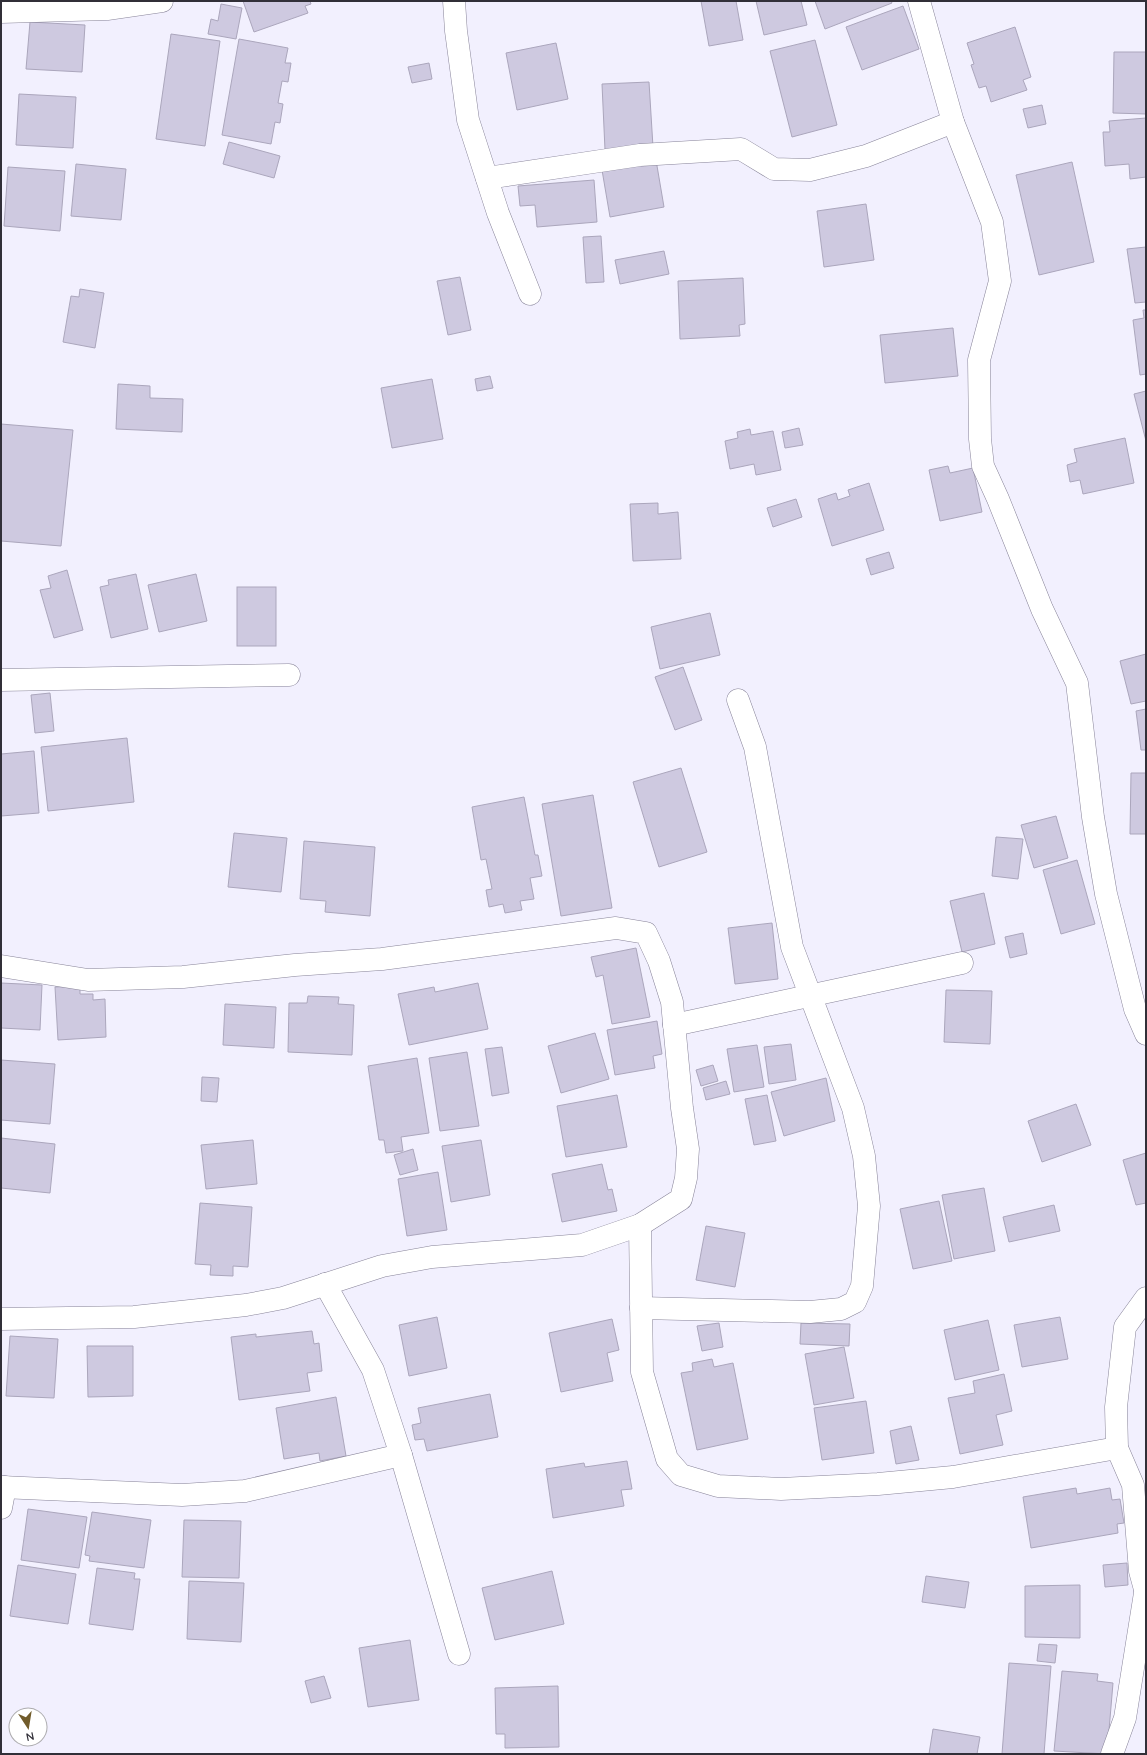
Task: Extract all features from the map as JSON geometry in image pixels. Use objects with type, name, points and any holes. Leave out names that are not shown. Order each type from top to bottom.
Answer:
[{"type":"street","points":[[1,12],[107,9],[162,1]]},
{"type":"street","points":[[454,1],[456,31],[468,120],[498,213],[530,294]]},
{"type":"street","points":[[919,1],[953,122],[992,222],[1000,281],[979,360],[980,439],[983,466],[998,499],[1042,609],[1077,683],[1093,817],[1106,894],[1134,1009],[1146,1034]]},
{"type":"street","points":[[487,178],[640,155],[741,149],[774,169],[810,170],[866,156],[953,122]]},
{"type":"street","points":[[1,680],[289,675]]},
{"type":"street","points":[[641,1308],[810,1312],[841,1309],[856,1302],[862,1286],[869,1206],[864,1156],[853,1108],[792,947],[756,748],[738,700]]},
{"type":"street","points":[[1,966],[88,980],[184,977],[295,965],[382,959],[616,928],[646,933],[659,961],[672,1002],[682,1108],[688,1149],[686,1178],[681,1199],[640,1225],[582,1245],[432,1257],[382,1266],[283,1298],[246,1305],[134,1317],[1,1318]]},
{"type":"street","points":[[674,1025],[962,963]]},
{"type":"street","points":[[640,1225],[642,1372],[667,1459],[681,1475],[718,1486],[781,1488],[878,1484],[953,1477],[1117,1448]]},
{"type":"street","points":[[325,1284],[373,1370],[401,1455],[459,1654]]},
{"type":"street","points":[[1112,1754],[1125,1718],[1145,1593],[1140,1571],[1133,1485],[1117,1448],[1116,1407],[1125,1327],[1146,1298]]},
{"type":"street","points":[[2,1494],[182,1495],[245,1491],[401,1455]]},
{"type":"building","points":[[243,1],[310,1],[311,4],[305,6],[308,13],[254,32]]},
{"type":"building","points":[[701,1],[736,1],[743,40],[709,46]]},
{"type":"building","points":[[756,1],[801,1],[807,25],[764,35]]},
{"type":"building","points":[[815,1],[891,1],[892,3],[825,29]]},
{"type":"building","points":[[221,4],[242,8],[236,39],[208,34],[211,19],[218,21]]},
{"type":"building","points":[[903,6],[919,49],[862,70],[846,27]]},
{"type":"building","points":[[30,22],[85,25],[82,72],[26,69]]},
{"type":"building","points":[[1015,27],[1031,77],[1023,80],[1027,90],[991,102],[986,86],[979,88],[971,65],[974,64],[967,43]]},
{"type":"building","points":[[171,34],[220,41],[205,146],[156,139]]},
{"type":"building","points":[[239,39],[288,48],[285,63],[291,63],[288,82],[282,81],[278,103],[283,104],[280,123],[275,122],[271,144],[222,135]]},
{"type":"building","points":[[815,40],[837,125],[792,137],[770,51]]},
{"type":"building","points":[[556,43],[568,99],[517,110],[506,53]]},
{"type":"building","points":[[1114,52],[1146,52],[1146,114],[1113,113]]},
{"type":"building","points":[[429,63],[432,79],[412,83],[408,67]]},
{"type":"building","points":[[649,82],[653,147],[605,150],[602,84]]},
{"type":"building","points":[[19,94],[76,97],[73,148],[16,145]]},
{"type":"building","points":[[1042,105],[1046,124],[1028,128],[1023,109]]},
{"type":"building","points":[[1146,118],[1146,177],[1130,179],[1129,164],[1105,166],[1103,132],[1110,132],[1109,121]]},
{"type":"building","points":[[229,142],[280,156],[274,178],[223,164]]},
{"type":"building","points":[[656,160],[664,207],[610,217],[602,170]]},
{"type":"building","points":[[1072,162],[1094,262],[1039,275],[1016,175]]},
{"type":"building","points":[[76,164],[126,169],[121,220],[71,216]]},
{"type":"building","points":[[8,167],[65,171],[60,231],[4,226]]},
{"type":"building","points":[[594,180],[597,222],[537,227],[535,205],[520,206],[518,186]]},
{"type":"building","points":[[866,204],[874,260],[824,267],[817,211]]},
{"type":"building","points":[[601,236],[604,282],[586,283],[583,237]]},
{"type":"building","points":[[1146,247],[1146,302],[1135,303],[1127,249]]},
{"type":"building","points":[[664,251],[669,274],[620,284],[615,260]]},
{"type":"building","points":[[460,277],[471,330],[448,335],[437,281]]},
{"type":"building","points":[[743,278],[745,324],[739,325],[740,336],[680,339],[678,281]]},
{"type":"building","points":[[80,289],[104,293],[95,348],[63,342],[71,296],[79,297]]},
{"type":"building","points":[[1143,310],[1146,310],[1146,374],[1140,375],[1133,320],[1144,318]]},
{"type":"building","points":[[953,328],[958,376],[885,383],[880,335]]},
{"type":"building","points":[[490,376],[493,388],[477,391],[475,379]]},
{"type":"building","points":[[432,379],[443,439],[392,448],[381,388]]},
{"type":"building","points":[[118,384],[150,386],[150,398],[183,399],[182,432],[116,429]]},
{"type":"building","points":[[1146,391],[1146,441],[1134,394]]},
{"type":"building","points":[[1,424],[73,430],[61,546],[1,541]]},
{"type":"building","points":[[799,428],[803,445],[785,448],[782,432]]},
{"type":"building","points":[[750,429],[751,435],[773,431],[781,470],[756,475],[754,464],[730,469],[725,441],[738,438],[737,432]]},
{"type":"building","points":[[1125,438],[1134,483],[1083,494],[1080,480],[1070,482],[1067,465],[1077,462],[1074,449]]},
{"type":"building","points":[[948,466],[950,473],[973,468],[982,512],[940,521],[929,470]]},
{"type":"building","points":[[869,483],[884,530],[832,546],[818,499],[836,493],[838,500],[850,496],[848,490]]},
{"type":"building","points":[[796,499],[802,517],[773,527],[767,508]]},
{"type":"building","points":[[658,503],[658,514],[678,512],[681,559],[633,561],[630,504]]},
{"type":"building","points":[[889,552],[894,568],[871,575],[866,559]]},
{"type":"building","points":[[67,570],[83,630],[54,638],[40,590],[51,588],[48,576]]},
{"type":"building","points":[[136,574],[148,629],[111,638],[100,587],[109,585],[108,580]]},
{"type":"building","points":[[196,574],[207,621],[159,632],[148,585]]},
{"type":"building","points":[[237,587],[276,587],[276,646],[237,646]]},
{"type":"building","points":[[710,613],[720,655],[660,669],[651,627]]},
{"type":"building","points":[[1146,654],[1146,701],[1131,704],[1120,661]]},
{"type":"building","points":[[683,667],[702,720],[675,730],[655,677]]},
{"type":"building","points":[[50,693],[54,731],[35,733],[31,695]]},
{"type":"building","points":[[1146,709],[1146,750],[1141,750],[1136,711]]},
{"type":"building","points":[[127,738],[134,802],[48,811],[41,747]]},
{"type":"building","points":[[34,751],[39,813],[1,816],[1,754]]},
{"type":"building","points":[[681,768],[707,852],[659,867],[633,782]]},
{"type":"building","points":[[1131,773],[1146,773],[1146,834],[1130,834]]},
{"type":"building","points":[[593,795],[612,908],[561,916],[542,804]]},
{"type":"building","points":[[524,797],[535,855],[538,855],[542,876],[530,878],[534,899],[520,901],[522,910],[505,913],[503,904],[489,907],[486,890],[492,889],[486,859],[481,860],[472,807]]},
{"type":"building","points":[[1056,816],[1068,858],[1034,868],[1021,825]]},
{"type":"building","points":[[234,833],[287,838],[281,892],[228,887]]},
{"type":"building","points":[[996,837],[1023,839],[1018,879],[992,876]]},
{"type":"building","points":[[304,841],[375,847],[370,916],[325,912],[326,901],[300,899]]},
{"type":"building","points":[[1077,860],[1095,924],[1061,934],[1043,870]]},
{"type":"building","points":[[984,893],[995,944],[962,952],[950,901]]},
{"type":"building","points":[[772,923],[778,979],[735,984],[728,928]]},
{"type":"building","points":[[1023,933],[1027,954],[1010,958],[1005,937]]},
{"type":"building","points":[[636,948],[650,1017],[612,1024],[603,975],[596,977],[591,957]]},
{"type":"building","points":[[1,983],[42,985],[40,1030],[1,1028]]},
{"type":"building","points":[[478,983],[488,1029],[409,1045],[398,994],[434,987],[435,992]]},
{"type":"building","points":[[80,986],[80,994],[93,994],[93,1000],[105,999],[106,1037],[58,1040],[55,987]]},
{"type":"building","points":[[946,990],[992,991],[990,1044],[944,1042]]},
{"type":"building","points":[[308,996],[339,997],[338,1004],[354,1005],[352,1055],[288,1052],[289,1003],[307,1003]]},
{"type":"building","points":[[225,1004],[276,1007],[274,1048],[223,1045]]},
{"type":"building","points":[[657,1021],[662,1054],[653,1056],[655,1068],[615,1075],[607,1030]]},
{"type":"building","points":[[595,1033],[609,1079],[561,1093],[548,1046]]},
{"type":"building","points":[[791,1044],[796,1080],[769,1084],[764,1047]]},
{"type":"building","points":[[757,1045],[764,1087],[734,1092],[727,1049]]},
{"type":"building","points":[[502,1047],[509,1093],[492,1096],[485,1049]]},
{"type":"building","points":[[467,1052],[479,1126],[440,1131],[429,1058]]},
{"type":"building","points":[[417,1058],[429,1133],[401,1137],[403,1151],[386,1153],[384,1140],[379,1140],[368,1066]]},
{"type":"building","points":[[1,1060],[55,1064],[50,1124],[1,1120]]},
{"type":"building","points":[[713,1065],[718,1081],[701,1086],[696,1070]]},
{"type":"building","points":[[202,1077],[219,1078],[217,1102],[201,1101]]},
{"type":"building","points":[[826,1078],[835,1121],[784,1136],[771,1092]]},
{"type":"building","points":[[726,1081],[730,1094],[706,1100],[703,1088]]},
{"type":"building","points":[[617,1095],[627,1147],[566,1157],[557,1106]]},
{"type":"building","points":[[767,1095],[776,1141],[754,1145],[745,1099]]},
{"type":"building","points":[[1076,1104],[1091,1145],[1042,1162],[1028,1121]]},
{"type":"building","points":[[1,1138],[55,1144],[50,1193],[1,1188]]},
{"type":"building","points":[[253,1140],[257,1184],[206,1189],[201,1145]]},
{"type":"building","points":[[481,1140],[490,1195],[451,1202],[442,1146]]},
{"type":"building","points":[[413,1149],[418,1170],[400,1175],[394,1155]]},
{"type":"building","points":[[1146,1153],[1146,1203],[1136,1205],[1123,1160]]},
{"type":"building","points":[[602,1164],[608,1190],[612,1189],[617,1211],[562,1222],[552,1174]]},
{"type":"building","points":[[438,1172],[447,1230],[407,1236],[398,1179]]},
{"type":"building","points":[[984,1188],[995,1251],[954,1259],[942,1195]]},
{"type":"building","points":[[939,1201],[952,1261],[913,1269],[900,1209]]},
{"type":"building","points":[[200,1203],[252,1207],[248,1267],[233,1266],[233,1276],[210,1275],[211,1265],[195,1264]]},
{"type":"building","points":[[1054,1205],[1060,1231],[1009,1242],[1003,1217]]},
{"type":"building","points":[[706,1226],[745,1233],[735,1287],[696,1280]]},
{"type":"building","points":[[437,1317],[447,1368],[409,1376],[399,1325]]},
{"type":"building","points":[[1060,1317],[1068,1359],[1022,1367],[1014,1325]]},
{"type":"building","points":[[612,1319],[619,1350],[607,1353],[613,1381],[561,1392],[549,1333]]},
{"type":"building","points":[[988,1320],[999,1370],[955,1380],[944,1330]]},
{"type":"building","points":[[719,1323],[723,1347],[702,1351],[697,1326]]},
{"type":"building","points":[[801,1323],[850,1324],[849,1346],[800,1344]]},
{"type":"building","points":[[312,1331],[314,1344],[319,1343],[322,1371],[307,1373],[310,1391],[239,1400],[231,1337],[256,1334],[256,1337]]},
{"type":"building","points":[[10,1336],[58,1339],[54,1398],[6,1396]]},
{"type":"building","points":[[87,1346],[133,1346],[133,1396],[88,1397]]},
{"type":"building","points":[[844,1347],[854,1398],[814,1405],[805,1354]]},
{"type":"building","points":[[712,1359],[714,1367],[733,1363],[748,1439],[697,1450],[681,1373],[693,1371],[692,1363]]},
{"type":"building","points":[[1004,1374],[1012,1411],[996,1415],[1003,1445],[960,1454],[948,1398],[975,1393],[973,1381]]},
{"type":"building","points":[[490,1394],[498,1437],[427,1451],[424,1439],[415,1440],[412,1425],[421,1423],[418,1408]]},
{"type":"building","points":[[336,1397],[346,1456],[320,1461],[319,1453],[284,1459],[276,1408]]},
{"type":"building","points":[[866,1401],[874,1453],[822,1460],[814,1408]]},
{"type":"building","points":[[911,1426],[919,1460],[896,1464],[890,1431]]},
{"type":"building","points":[[627,1461],[632,1489],[621,1490],[624,1506],[553,1518],[546,1469],[584,1463],[585,1467]]},
{"type":"building","points":[[1076,1488],[1077,1494],[1110,1488],[1112,1500],[1120,1499],[1124,1523],[1117,1524],[1118,1533],[1031,1548],[1023,1497]]},
{"type":"building","points":[[28,1509],[87,1517],[79,1568],[21,1560]]},
{"type":"building","points":[[92,1512],[151,1520],[144,1568],[89,1561],[90,1556],[85,1555]]},
{"type":"building","points":[[184,1520],[241,1521],[239,1578],[182,1577]]},
{"type":"building","points":[[1127,1563],[1128,1585],[1105,1587],[1103,1565]]},
{"type":"building","points":[[18,1565],[76,1574],[68,1624],[10,1616]]},
{"type":"building","points":[[97,1568],[135,1573],[134,1579],[140,1579],[133,1630],[89,1624]]},
{"type":"building","points":[[552,1571],[564,1624],[495,1640],[482,1588]]},
{"type":"building","points":[[926,1576],[969,1582],[965,1608],[922,1602]]},
{"type":"building","points":[[189,1581],[244,1583],[241,1642],[187,1639]]},
{"type":"building","points":[[1080,1585],[1080,1638],[1025,1637],[1025,1586]]},
{"type":"building","points":[[410,1640],[419,1700],[368,1707],[359,1648]]},
{"type":"building","points":[[1039,1644],[1057,1645],[1055,1663],[1037,1661]]},
{"type":"building","points":[[1009,1663],[1051,1666],[1044,1754],[1002,1754]]},
{"type":"building","points":[[1062,1671],[1098,1674],[1097,1681],[1113,1683],[1107,1754],[1054,1751]]},
{"type":"building","points":[[324,1676],[331,1698],[311,1703],[305,1681]]},
{"type":"building","points":[[558,1686],[559,1747],[505,1748],[505,1734],[496,1734],[495,1688]]},
{"type":"building","points":[[933,1729],[980,1737],[977,1754],[929,1754]]}]
